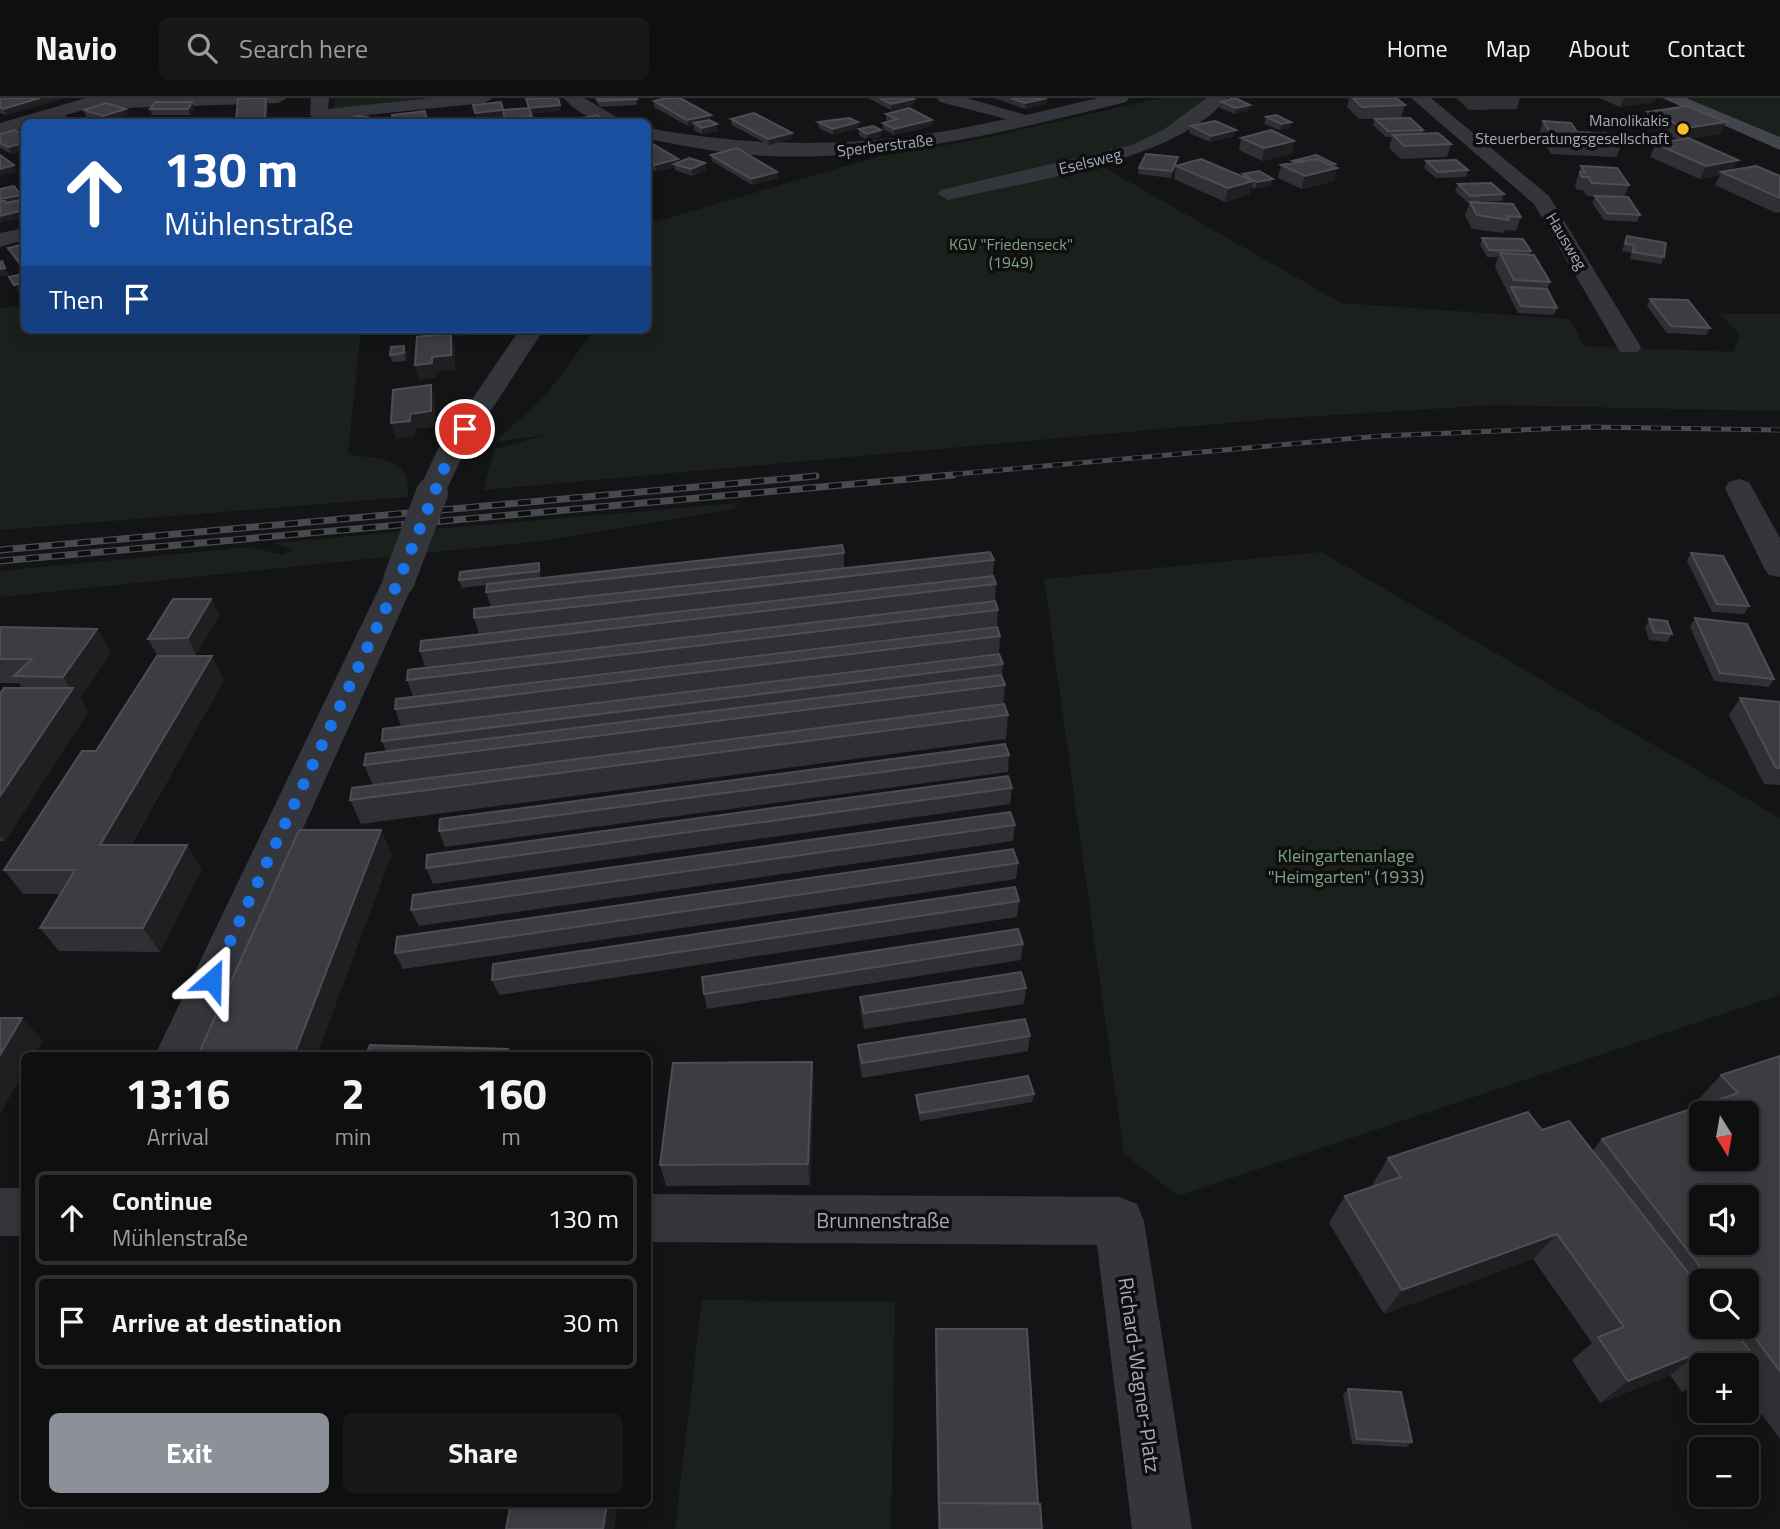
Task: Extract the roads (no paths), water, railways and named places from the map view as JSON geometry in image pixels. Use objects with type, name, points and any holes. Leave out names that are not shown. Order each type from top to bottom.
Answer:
[{"type":"street","points":[[34,119],[103,99],[125,103],[278,98]]},
{"type":"street","points":[[300,98],[317,109],[484,98]]},
{"type":"street","points":[[573,98],[592,112],[609,119]]},
{"type":"street","points":[[946,98],[1029,120]]},
{"type":"street","name":"Sperberstraße","points":[[651,134],[733,148],[836,152],[965,135],[1120,98]]},
{"type":"street","name":"Eselsweg","points":[[948,194],[1138,149],[1170,134],[1218,98]]},
{"type":"street","name":"Hausweg","points":[[1420,98],[1542,200],[1629,347]]},
{"type":"street","points":[[1671,98],[1780,144]]},
{"type":"street","points":[[443,102],[450,119]]},
{"type":"street","points":[[0,129],[21,123]]},
{"type":"street","points":[[0,240],[21,235]]},
{"type":"street","points":[[178,1052],[399,580],[432,492],[452,449],[530,333]]},
{"type":"street","points":[[1739,488],[1780,568]]},
{"type":"street","points":[[0,1212],[21,1212]]},
{"type":"street","name":"Brunnenstraße","points":[[651,1218],[1119,1221]]},
{"type":"street","name":"Richard-Wagner-Platz","points":[[1119,1221],[1162,1529]]},
{"type":"railway","points":[[933,476],[1380,436],[1589,427],[1780,430]]},
{"type":"railway","points":[[0,561],[953,475]]},
{"type":"railway","points":[[0,550],[816,476],[811,476]]},
{"type":"place","name":"Manolikakis Steuerberatungsgesellschaft","points":[[1683,129]]},
{"type":"park label","name":"KGV \"Friedenseck\" (1949)","points":[[1011,253]]},
{"type":"park label","name":"Kleingartenanlage \"Heimgarten\" (1933)","points":[[1346,865]]}]
